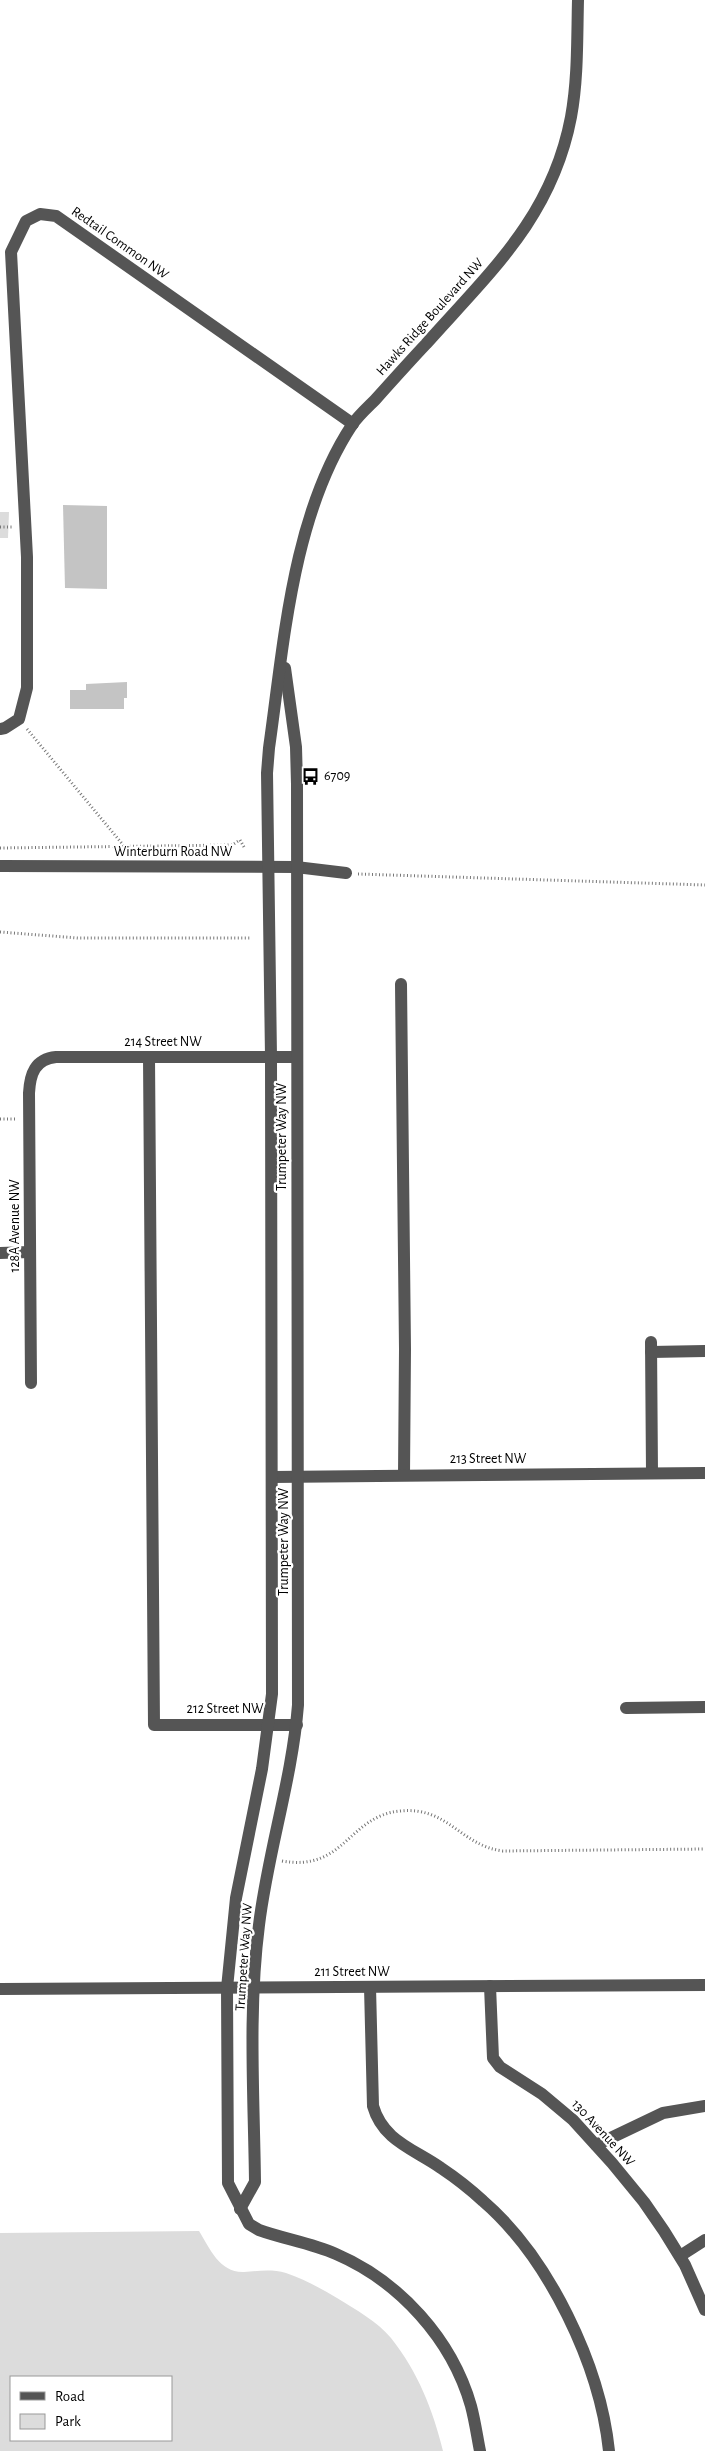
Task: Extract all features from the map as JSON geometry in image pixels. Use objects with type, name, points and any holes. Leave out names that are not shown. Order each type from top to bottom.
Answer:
[{"type":"street","name":"Hawks Ridge Boulevard NW","points":[[269,866],[267,773],[293,586],[311,515],[332,462],[353,424],[507,255],[537,212],[558,166],[570,118],[576,58],[578,0]]},
{"type":"street","name":"Redtail Common NW","points":[[19,719],[27,688],[27,557],[11,252],[26,221],[40,214],[56,216],[353,424]]},
{"type":"street","name":"Hawks Ridge Boulevard NW","points":[[283,650],[296,747],[296,867]]},
{"type":"street","points":[[0,729],[6,728],[19,719]]},
{"type":"street","name":"Winterburn Road NW","points":[[0,866],[269,866],[346,873]]},
{"type":"street","name":"Trumpeter Way NW","points":[[269,866],[273,1667],[269,1724],[258,1796],[236,1898],[227,1988],[228,2183],[249,2224],[259,2230],[334,2253],[368,2270],[402,2295],[432,2329],[454,2365],[471,2405],[480,2451]]},
{"type":"street","name":"Trumpeter Way NW","points":[[240,2209],[254,2182],[254,1988],[261,1910],[296,1724],[299,1685],[296,867]]},
{"type":"street","points":[[401,984],[406,1349],[404,1475]]},
{"type":"street","name":"212 Street NW","points":[[149,1057],[154,1724],[296,1724]]},
{"type":"street","name":"214 Street NW","points":[[34,1069],[48,1058],[297,1057]]},
{"type":"street","name":"128A Avenue NW","points":[[31,1383],[29,1093],[34,1069]]},
{"type":"street","points":[[0,1253],[30,1252]]},
{"type":"street","points":[[652,1473],[651,1347],[705,1351]]},
{"type":"street","name":"213 Street NW","points":[[272,1477],[705,1473]]},
{"type":"street","points":[[626,1708],[705,1707]]},
{"type":"street","name":"211 Street NW","points":[[0,1989],[705,1985]]},
{"type":"street","name":"130 Avenue NW","points":[[490,1986],[493,2058],[500,2067],[542,2094],[574,2120],[644,2202],[680,2256],[705,2310]]},
{"type":"street","points":[[370,1987],[373,2106],[378,2122],[400,2142],[442,2168],[484,2202],[513,2231],[542,2270],[582,2345],[601,2403],[609,2451]]},
{"type":"street","points":[[596,2145],[663,2113],[705,2106]]},
{"type":"street","points":[[680,2256],[705,2240]]},
{"type":"path","points":[[19,719],[124,846]]},
{"type":"path","points":[[0,848],[232,845],[240,840],[244,847]]},
{"type":"path","points":[[346,873],[705,885]]},
{"type":"path","points":[[0,932],[78,938],[251,938]]},
{"type":"path","points":[[282,1861],[300,1863],[327,1856],[334,1853],[354,1833],[372,1820],[398,1811],[411,1810],[437,1816],[488,1849],[503,1851],[705,1849]]},
{"type":"green space","points":[[0,512],[9,512],[8,538],[0,538]]},
{"type":"green space","points":[[199,2231],[217,2259],[228,2269],[244,2272],[281,2272],[293,2275],[337,2298],[380,2327],[401,2351],[417,2378],[429,2406],[443,2451],[0,2451],[0,2233]]},
{"type":"building","points":[[63,505],[107,506],[107,589],[65,588]]},
{"type":"building","points":[[127,682],[127,698],[124,698],[124,709],[70,709],[70,690],[86,690],[86,684]]},
{"type":"place","name":"6709","points":[[310,776]]}]
